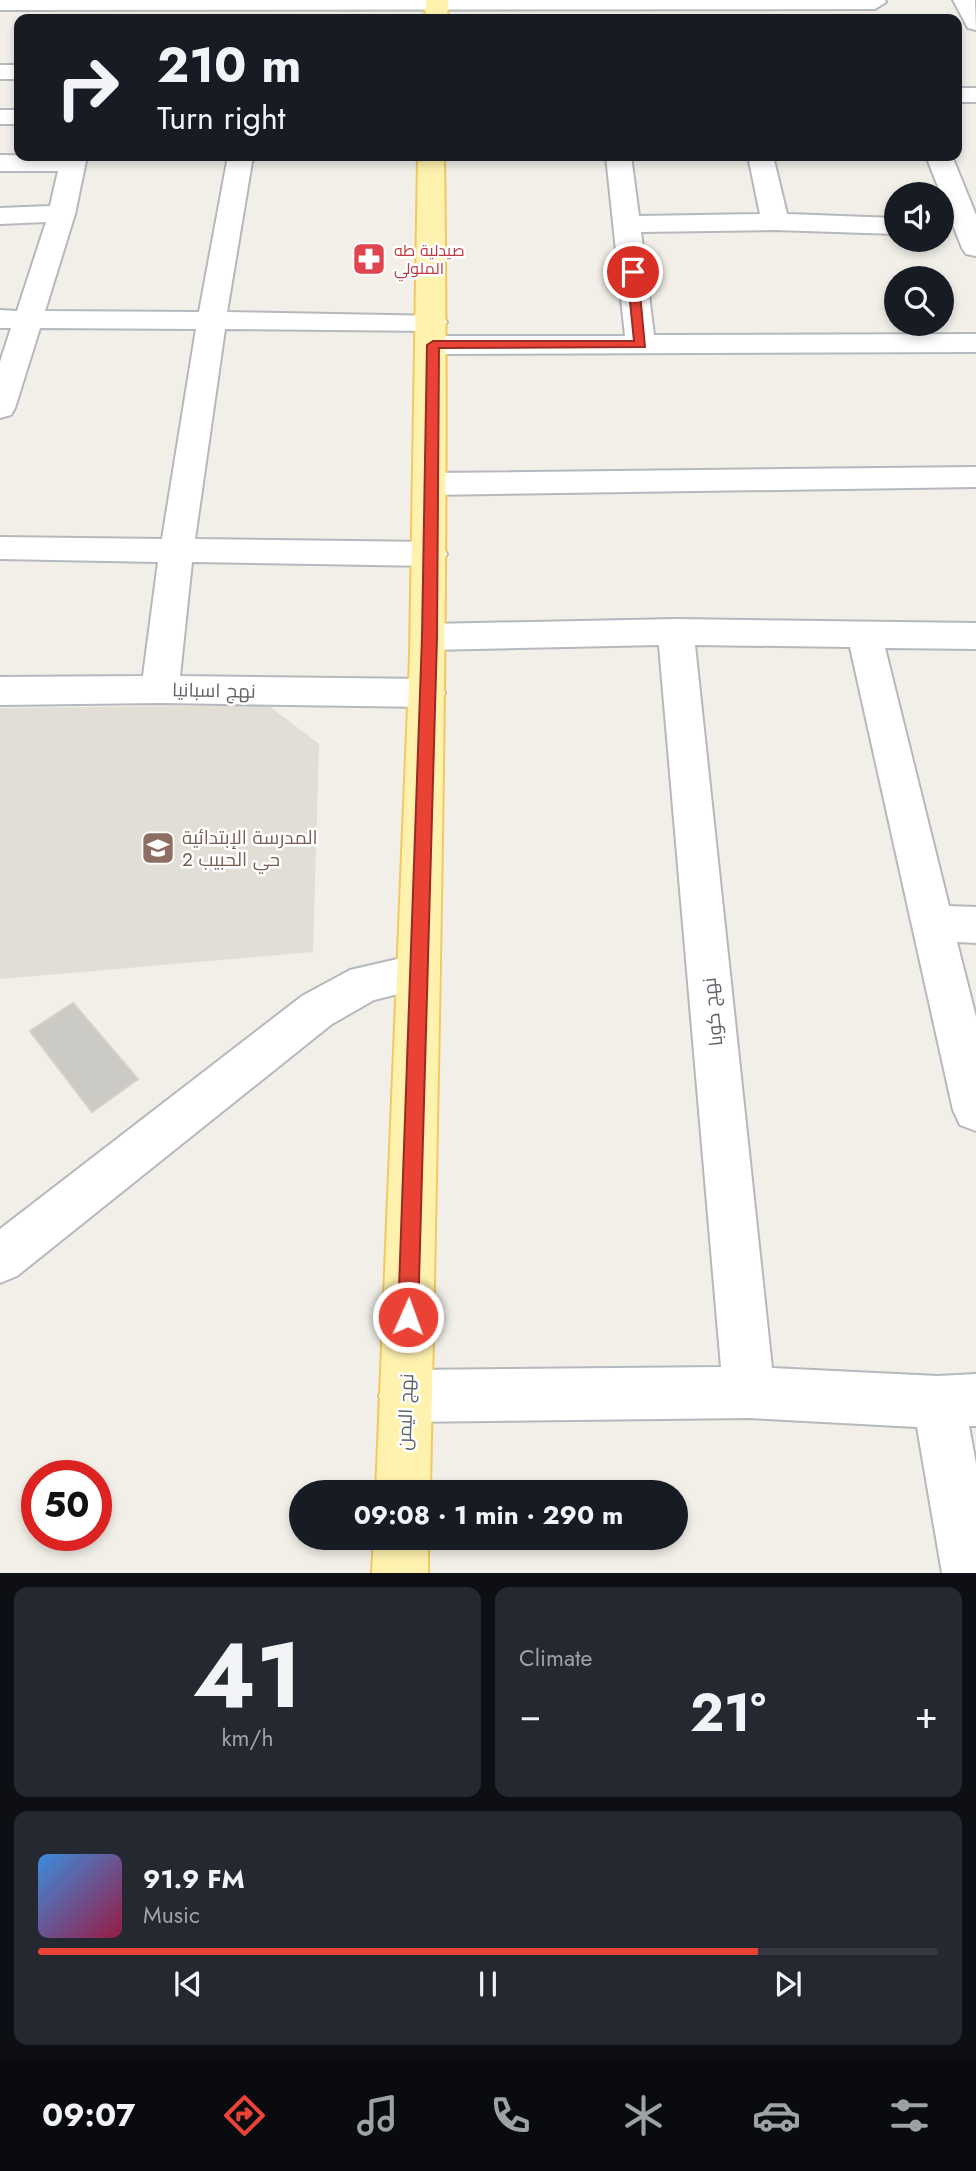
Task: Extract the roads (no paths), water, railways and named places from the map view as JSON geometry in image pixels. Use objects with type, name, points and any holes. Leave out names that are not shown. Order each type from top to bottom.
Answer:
[{"type":"main road","name":"نهج اليمن","points":[[403,1480],[429,637],[433,333],[431,161]]},
{"type":"main road","points":[[400,1573],[401,1550]]},
{"type":"street","points":[[4,2],[332,1],[437,7],[597,0],[727,11],[877,7]]},
{"type":"street","points":[[964,0],[976,23]]},
{"type":"street","points":[[0,163],[36,161]]},
{"type":"street","points":[[0,408],[14,319],[62,214],[73,161]]},
{"type":"street","points":[[160,689],[175,550],[211,318],[241,161]]},
{"type":"street","points":[[619,161],[641,345]]},
{"type":"street","points":[[762,161],[775,222]]},
{"type":"street","points":[[941,162],[976,169]]},
{"type":"street","points":[[941,162],[973,235]]},
{"type":"street","points":[[0,216],[62,214]]},
{"type":"street","points":[[627,224],[775,222],[884,226]]},
{"type":"street","points":[[954,230],[973,235]]},
{"type":"street","points":[[14,319],[211,318],[641,345],[976,343]]},
{"type":"street","points":[[431,484],[976,477]]},
{"type":"street","points":[[0,548],[430,554]]},
{"type":"street","points":[[429,637],[676,632],[976,636]]},
{"type":"street","name":"نهج كوبا","points":[[676,632],[749,1392]]},
{"type":"street","points":[[865,636],[930,923],[976,1110]]},
{"type":"street","name":"نهج اسبانيا","points":[[0,691],[160,689],[427,693]]},
{"type":"street","points":[[930,923],[976,925]]},
{"type":"street","points":[[0,1259],[317,1010],[365,983],[419,972]]},
{"type":"street","points":[[405,1396],[749,1392],[957,1401],[970,1573]]},
{"type":"place","name":"صيدلية طه الملولي","points":[[369,259]]},
{"type":"place","name":"المدرسة الإبتدائية حي الحبيب 2","points":[[158,848]]}]
